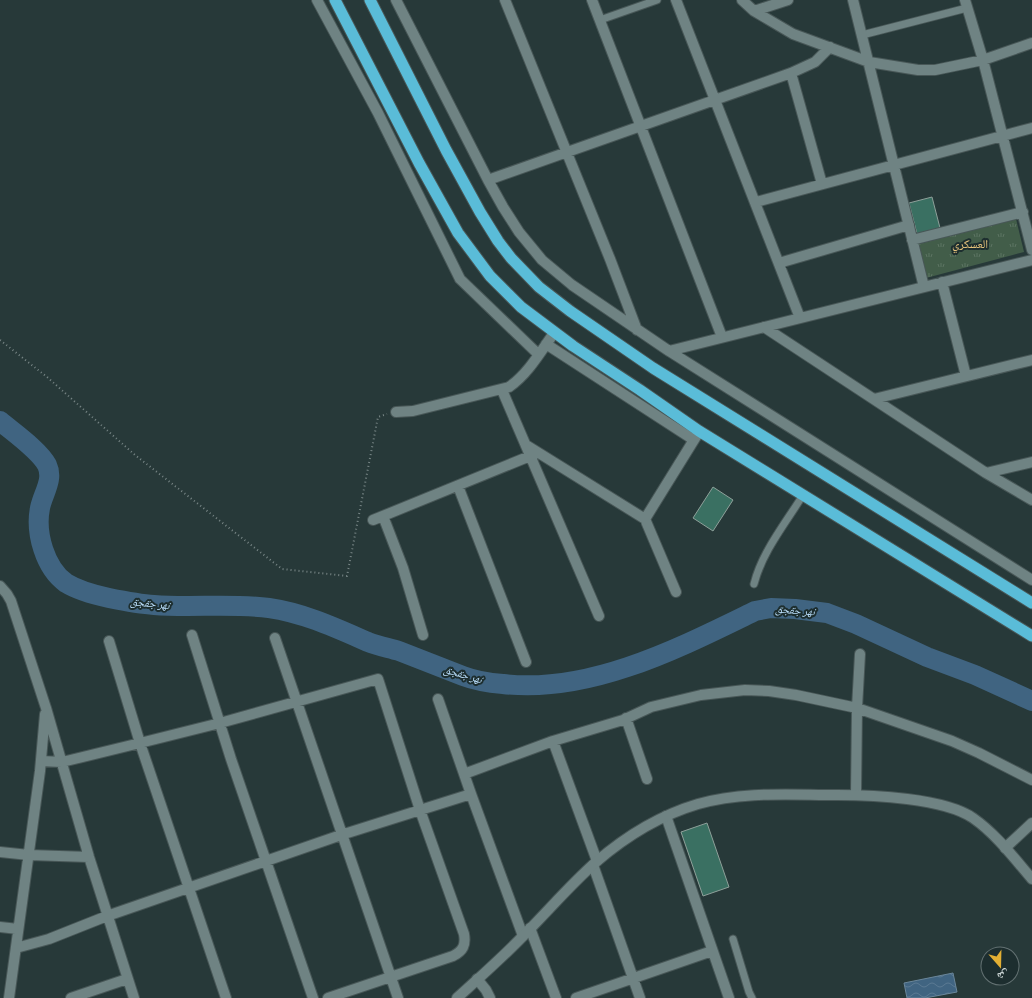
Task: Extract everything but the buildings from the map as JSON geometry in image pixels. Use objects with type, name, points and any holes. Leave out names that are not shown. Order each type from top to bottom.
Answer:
[{"type":"highway","points":[[335,0],[418,163],[458,233],[490,276],[521,307],[554,333],[696,435],[803,496],[1032,636]]},
{"type":"highway","points":[[370,0],[439,136],[480,212],[498,241],[511,258],[539,287],[570,311],[653,368],[1032,603]]},
{"type":"street","points":[[317,0],[378,113],[460,279],[538,354]]},
{"type":"street","points":[[396,0],[503,207],[519,232],[554,272],[668,350],[1032,580]]},
{"type":"street","points":[[505,0],[610,259],[637,330]]},
{"type":"street","points":[[592,0],[722,337]]},
{"type":"street","points":[[676,0],[800,318]]},
{"type":"street","points":[[742,0],[754,11],[793,34],[869,62],[918,70],[935,70],[983,60],[1032,43]]},
{"type":"street","points":[[754,11],[788,0]]},
{"type":"street","points":[[853,0],[924,287]]},
{"type":"street","points":[[966,4],[983,60],[1032,250]]},
{"type":"street","points":[[488,180],[791,73],[815,62],[830,47]]},
{"type":"street","points":[[791,73],[822,184]]},
{"type":"street","points":[[756,202],[1032,128]]},
{"type":"street","points":[[912,240],[1023,212]]},
{"type":"street","points":[[779,263],[909,225]]},
{"type":"street","points":[[668,350],[1032,260]]},
{"type":"street","points":[[942,282],[966,376]]},
{"type":"street","points":[[764,327],[986,473],[1032,500]]},
{"type":"street","points":[[396,412],[413,412],[502,390],[514,384],[554,333]]},
{"type":"street","points":[[546,344],[696,435],[645,519]]},
{"type":"street","points":[[874,399],[1032,360]]},
{"type":"street","points":[[502,390],[526,445],[535,455],[645,519],[676,592]]},
{"type":"street","points":[[373,520],[535,455]]},
{"type":"street","points":[[535,455],[599,616]]},
{"type":"street","points":[[986,473],[1032,462]]},
{"type":"street","points":[[458,486],[526,662]]},
{"type":"street","points":[[383,516],[403,568],[423,635]]},
{"type":"street","points":[[0,586],[11,601],[46,708],[89,857],[134,998]]},
{"type":"street","points":[[192,634],[220,723],[313,998]]},
{"type":"street","points":[[275,638],[341,835],[398,998]]},
{"type":"street","points":[[109,642],[140,743],[226,998]]},
{"type":"street","points":[[856,795],[857,708],[860,654]]},
{"type":"street","points":[[41,762],[62,762],[140,743],[220,723],[378,679],[420,810],[464,934],[464,945],[461,951],[453,956],[328,998]]},
{"type":"street","points":[[464,774],[553,741],[626,718],[650,707],[701,695],[745,690],[790,694],[857,708],[952,741],[1032,780]]},
{"type":"street","points":[[438,699],[523,936]]},
{"type":"street","points":[[9,998],[41,762],[46,708]]},
{"type":"street","points":[[626,718],[647,779]]},
{"type":"street","points":[[553,741],[640,998]]},
{"type":"street","points":[[16,948],[49,938],[266,860],[471,794]]},
{"type":"street","points":[[457,998],[523,936],[595,863],[621,843],[666,816],[700,804],[737,797],[787,795],[856,795],[895,797],[926,802],[961,811],[972,818],[1005,848],[1032,879]]},
{"type":"street","points":[[666,816],[729,998]]},
{"type":"street","points":[[1005,848],[1032,823]]},
{"type":"street","points":[[0,852],[29,855],[89,857]]},
{"type":"street","points":[[0,926],[18,929]]},
{"type":"street","points":[[530,928],[556,998]]},
{"type":"street","points":[[576,998],[712,951]]},
{"type":"street","points":[[71,998],[127,979]]},
{"type":"street","points":[[477,979],[486,990],[490,998]]},
{"type":"lane","points":[[600,20],[656,0]]},
{"type":"lane","points":[[862,35],[966,4]]},
{"type":"lane","points":[[754,584],[757,571],[764,557],[803,496]]},
{"type":"lane","points":[[733,939],[752,998]]},
{"type":"path","points":[[0,340],[47,377],[135,455],[282,569],[347,576],[378,417],[396,412]]},
{"type":"green space","points":[[1016,219],[1024,252],[926,278],[918,244]]},
{"type":"water","points":[[953,973],[957,992],[925,998],[907,998],[904,983]]},
{"type":"waterway","name":"نهر جقجق","points":[[0,421],[32,447],[47,465],[49,471],[49,481],[41,502],[39,528],[43,549],[52,568],[66,583],[76,588],[104,597],[148,605],[240,606],[282,610],[295,613],[344,631],[368,642],[399,651],[463,676],[483,682],[536,685],[568,682],[601,675],[633,665],[665,653],[755,611],[771,608],[795,609],[827,613],[856,624],[927,657],[975,675],[1032,701]]},
{"type":"district","name":"العسكري","points":[[970,244]]}]
